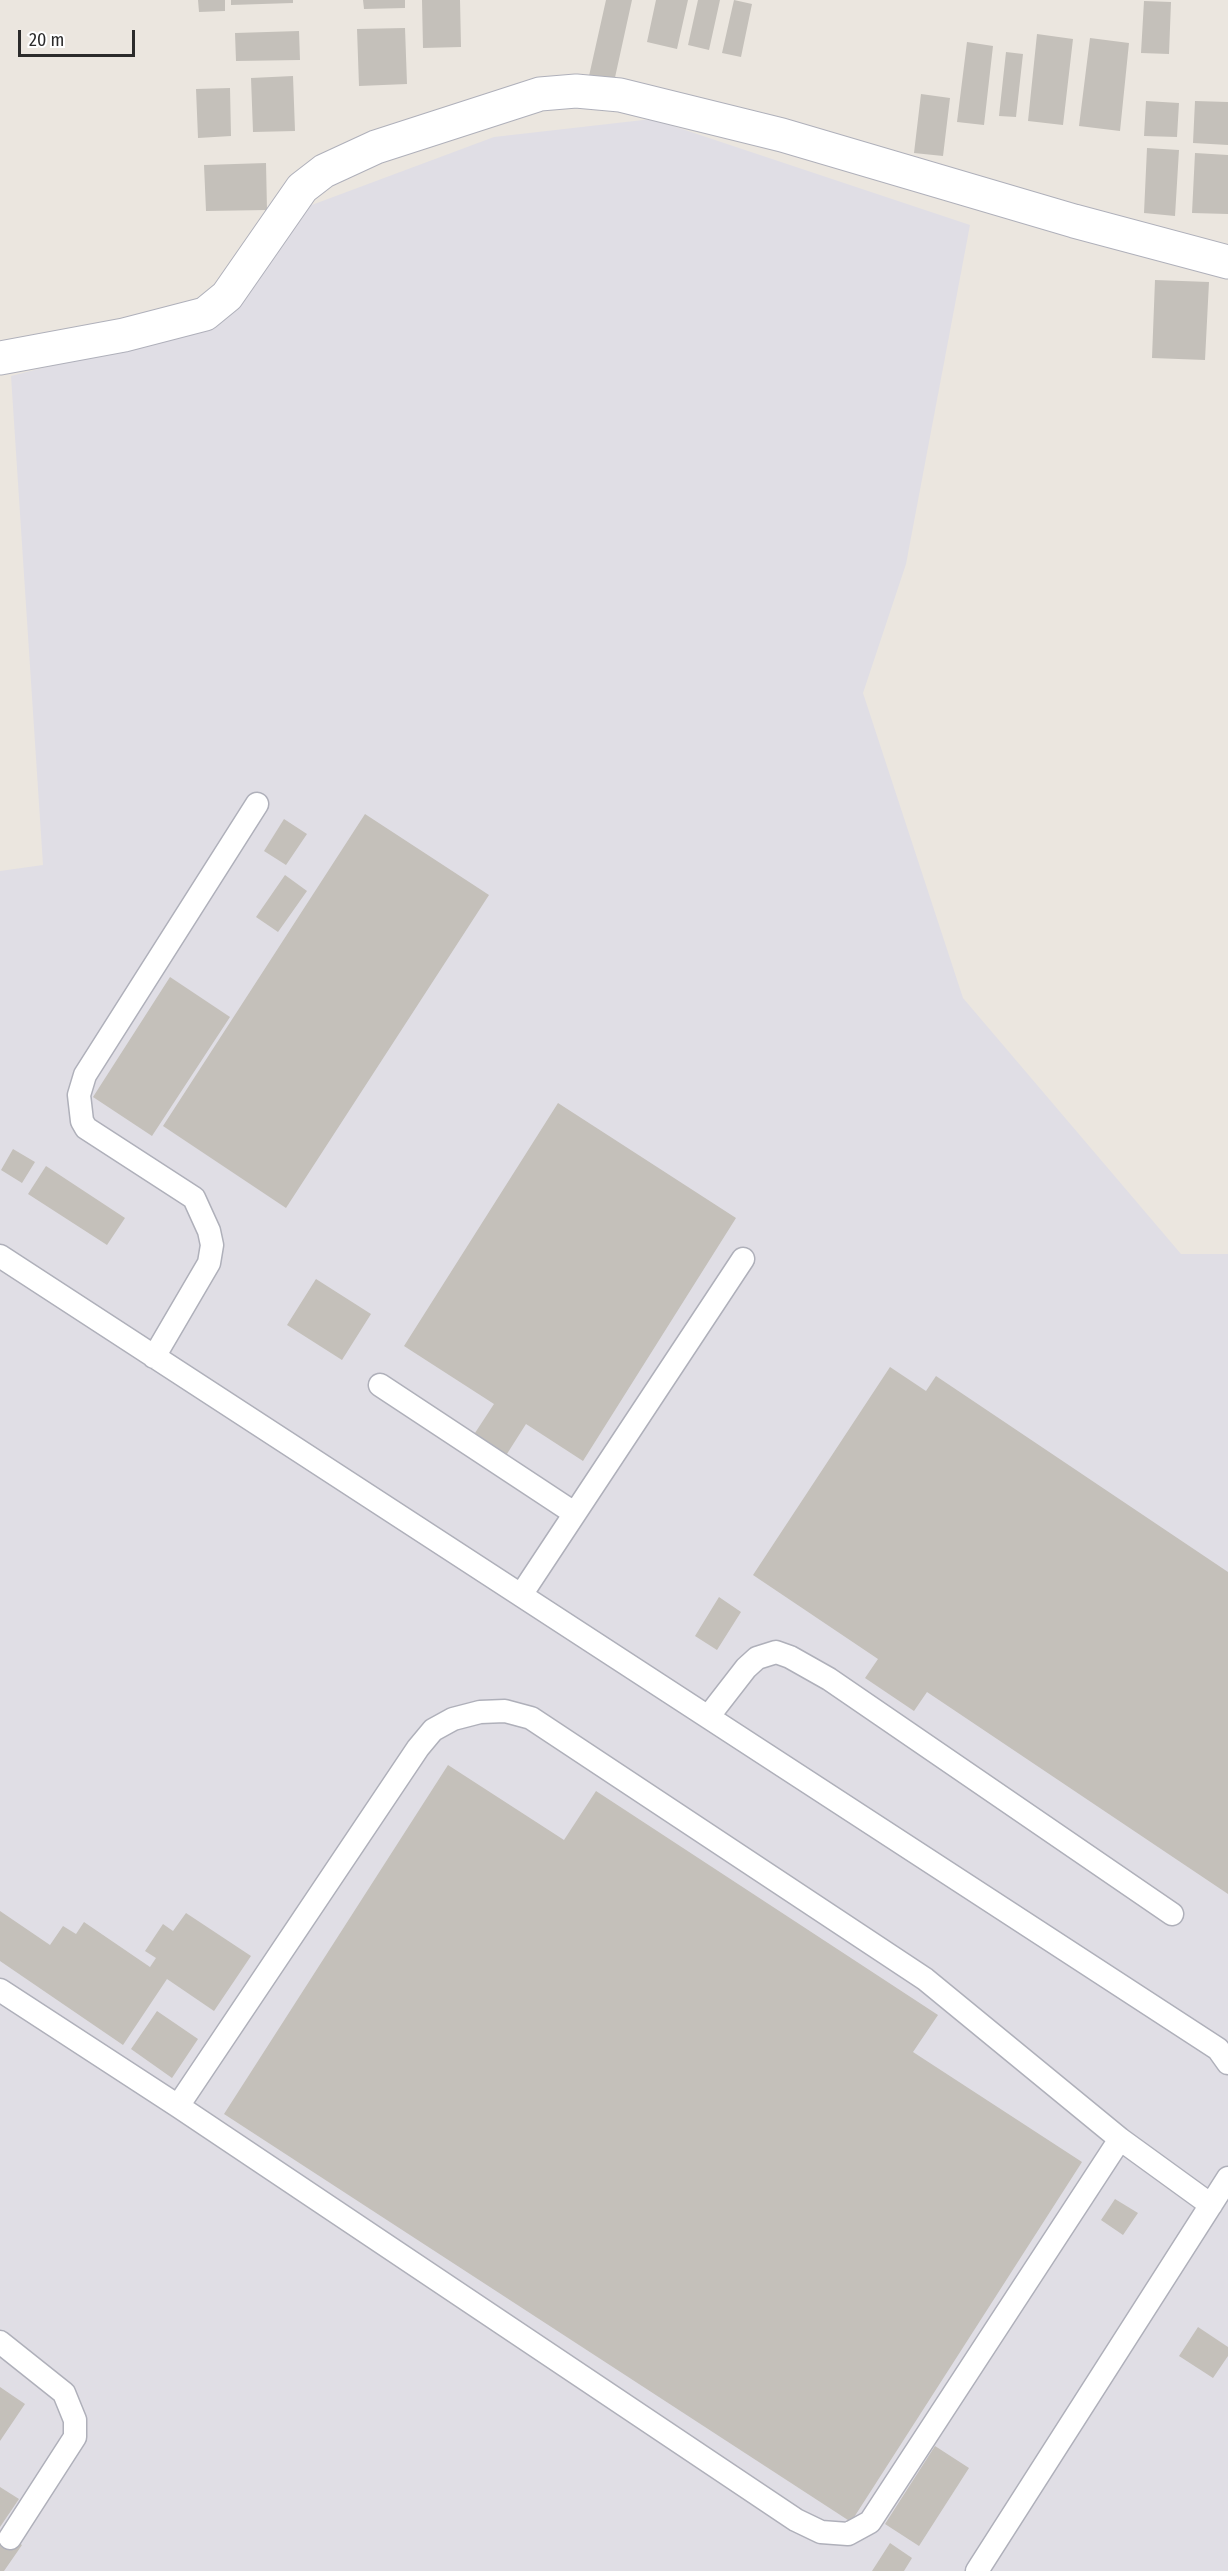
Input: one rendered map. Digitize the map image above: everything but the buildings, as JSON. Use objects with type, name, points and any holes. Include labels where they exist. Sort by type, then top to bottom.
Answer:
[{"type":"street","points":[[0,358],[124,335],[205,314],[227,296],[302,188],[324,171],[387,143],[540,94],[576,91],[620,95],[782,135],[1074,221],[1228,262]]},
{"type":"lane","points":[[154,1357],[209,1263],[212,1245],[209,1231],[194,1198],[87,1128],[82,1121],[79,1095],[85,1075],[257,804]]},
{"type":"lane","points":[[0,1256],[1218,2049],[1228,2063]]},
{"type":"lane","points":[[521,1595],[743,1259]]},
{"type":"lane","points":[[380,1385],[574,1513]]},
{"type":"lane","points":[[708,1717],[746,1668],[757,1658],[776,1652],[790,1657],[829,1679],[1172,1914]]},
{"type":"lane","points":[[178,2106],[433,1730],[453,1719],[480,1712],[505,1711],[531,1719],[925,1979],[1120,2139],[1212,2205]]},
{"type":"lane","points":[[0,1990],[178,2106],[796,2520],[821,2532],[848,2534],[870,2522],[1120,2139]]},
{"type":"lane","points":[[977,2571],[1228,2178]]},
{"type":"lane","points":[[0,2342],[64,2393],[75,2420],[75,2437],[10,2538]]},
{"type":"shaded area","points":[[652,119],[970,225],[906,564],[863,693],[963,998],[1181,1254],[1228,1254],[1228,2571],[0,2571],[0,871],[43,865],[11,376],[199,328],[309,206],[494,137]]}]
